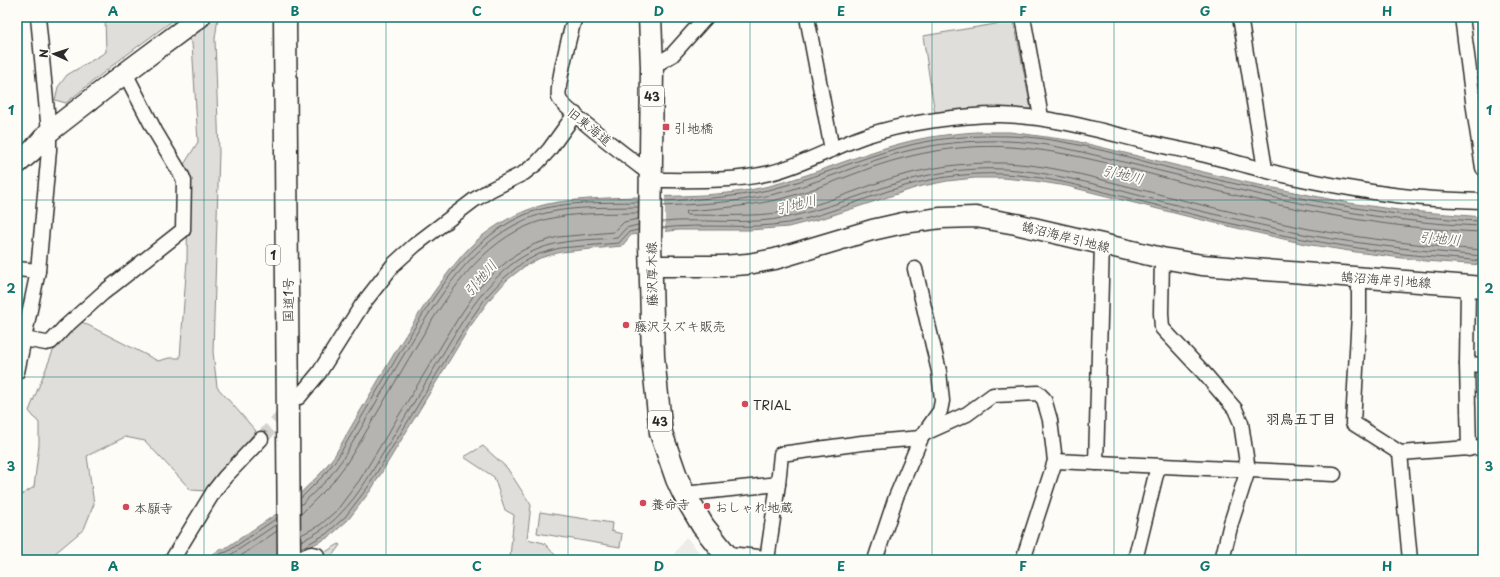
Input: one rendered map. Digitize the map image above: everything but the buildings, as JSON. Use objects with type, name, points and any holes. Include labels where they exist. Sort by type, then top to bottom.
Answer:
[{"type":"main road","name":"国道1号","points":[[272,17],[281,488],[288,560]]},
{"type":"main road","name":"国道1号","points":[[275,560],[281,488],[285,17]]},
{"type":"main road","name":"藤沢厚木線","points":[[650,17],[652,67],[650,244],[652,266],[654,357],[661,433],[672,466],[684,494],[703,526],[729,559]]},
{"type":"street","points":[[17,372],[38,271],[49,150],[49,132],[38,17]]},
{"type":"street","points":[[17,164],[31,152],[49,132],[200,17]]},
{"type":"street","name":"旧東海道","points":[[575,17],[558,93],[560,101],[650,181]]},
{"type":"street","points":[[652,67],[672,56],[706,17]]},
{"type":"street","points":[[807,17],[832,150]]},
{"type":"street","points":[[1022,17],[1041,118]]},
{"type":"street","points":[[1240,17],[1265,169]]},
{"type":"street","points":[[1462,17],[1483,168]]},
{"type":"street","points":[[24,339],[46,343],[51,342],[97,298],[183,230],[184,181],[155,131],[125,73]]},
{"type":"street","points":[[299,397],[319,373],[362,305],[394,264],[414,245],[474,200],[524,173],[537,163],[549,150],[575,114]]},
{"type":"street","points":[[650,181],[708,180],[737,178],[769,173],[799,165],[865,137],[900,126],[965,117],[999,115],[1041,118],[1110,132],[1290,176],[1395,195],[1483,201]]},
{"type":"street","name":"鵠沼海岸引地線","points":[[652,266],[722,266],[748,264],[775,259],[872,230],[909,222],[941,218],[976,217],[1016,224],[1162,258],[1202,265],[1476,286]]},
{"type":"street","points":[[1096,463],[1102,244]]},
{"type":"street","points":[[1162,258],[1162,328],[1235,409],[1241,423],[1248,470],[1231,523],[1222,560]]},
{"type":"street","points":[[17,269],[38,271]]},
{"type":"street","points":[[875,560],[890,511],[923,436],[940,411],[942,401],[939,371],[915,269]]},
{"type":"street","points":[[1359,277],[1359,315],[1353,423],[1400,453],[1483,447]]},
{"type":"street","points":[[1469,449],[1467,364],[1476,286]]},
{"type":"street","points":[[1467,364],[1483,365]]},
{"type":"street","points":[[767,560],[781,454],[923,436],[967,414],[993,395],[1038,392],[1044,399],[1050,420],[1055,462],[1023,560]]},
{"type":"street","points":[[172,560],[214,491],[225,477],[261,439]]},
{"type":"street","points":[[1400,453],[1410,560]]},
{"type":"street","points":[[1055,462],[1334,474]]},
{"type":"street","points":[[1135,560],[1158,466]]},
{"type":"street","points":[[684,494],[778,484]]},
{"type":"street","points":[[297,560],[311,554],[317,555]]},
{"type":"street","points":[[729,559],[758,560]]},
{"type":"shaded area","points":[[105,17],[218,17],[215,39],[219,152],[213,352],[217,387],[256,431],[207,491],[191,490],[145,441],[125,437],[87,456],[94,504],[84,529],[47,560],[17,560],[17,498],[34,487],[39,445],[39,423],[29,411],[53,351],[80,321],[158,361],[169,358],[180,358],[187,260],[188,182],[183,166],[198,142],[192,43],[172,21],[113,65],[66,103],[55,100],[58,87],[67,75],[106,52]]},
{"type":"shaded area","points":[[1014,21],[1031,109],[983,109],[935,114],[923,36]]},
{"type":"shaded area","points":[[483,446],[507,468],[531,505],[527,539],[544,543],[557,557],[576,560],[508,560],[510,557],[514,515],[505,510],[494,477],[464,457]]},
{"type":"shaded area","points":[[540,512],[612,523],[611,531],[622,534],[620,547],[537,533]]},
{"type":"shaded area","points":[[686,537],[706,560],[670,560]]},
{"type":"shaded area","points":[[339,544],[340,545],[329,560],[322,560],[322,554]]},
{"type":"water","name":"引地川","points":[[976,132],[1010,132],[1075,141],[1249,183],[1349,203],[1398,210],[1483,217],[1483,265],[1425,261],[1305,244],[1067,186],[1003,178],[975,178],[947,181],[918,187],[827,217],[788,227],[749,230],[679,230],[631,235],[622,246],[561,252],[540,258],[525,266],[507,280],[490,299],[469,328],[371,490],[348,520],[329,537],[305,549],[291,560],[203,560],[221,549],[224,549],[284,509],[321,473],[335,455],[394,354],[438,286],[471,246],[482,236],[512,217],[533,208],[567,201],[705,195],[750,190],[788,181],[880,149],[918,139]]},
{"type":"pier","points":[[665,195],[665,233],[639,236],[639,196]]},
{"type":"tunnel","points":[[261,439],[290,408]]},
{"type":"place","name":"引地橋","points":[[666,127]]},
{"type":"place","name":"藤沢スズキ販売","points":[[626,325]]},
{"type":"place","name":"TRIAL","points":[[745,404]]},
{"type":"place","name":"養命寺","points":[[643,503]]},
{"type":"place","name":"おしゃれ地蔵","points":[[707,506]]},
{"type":"place","name":"本願寺","points":[[126,507]]},
{"type":"district","name":"羽鳥五丁目","points":[[1301,418]]}]
